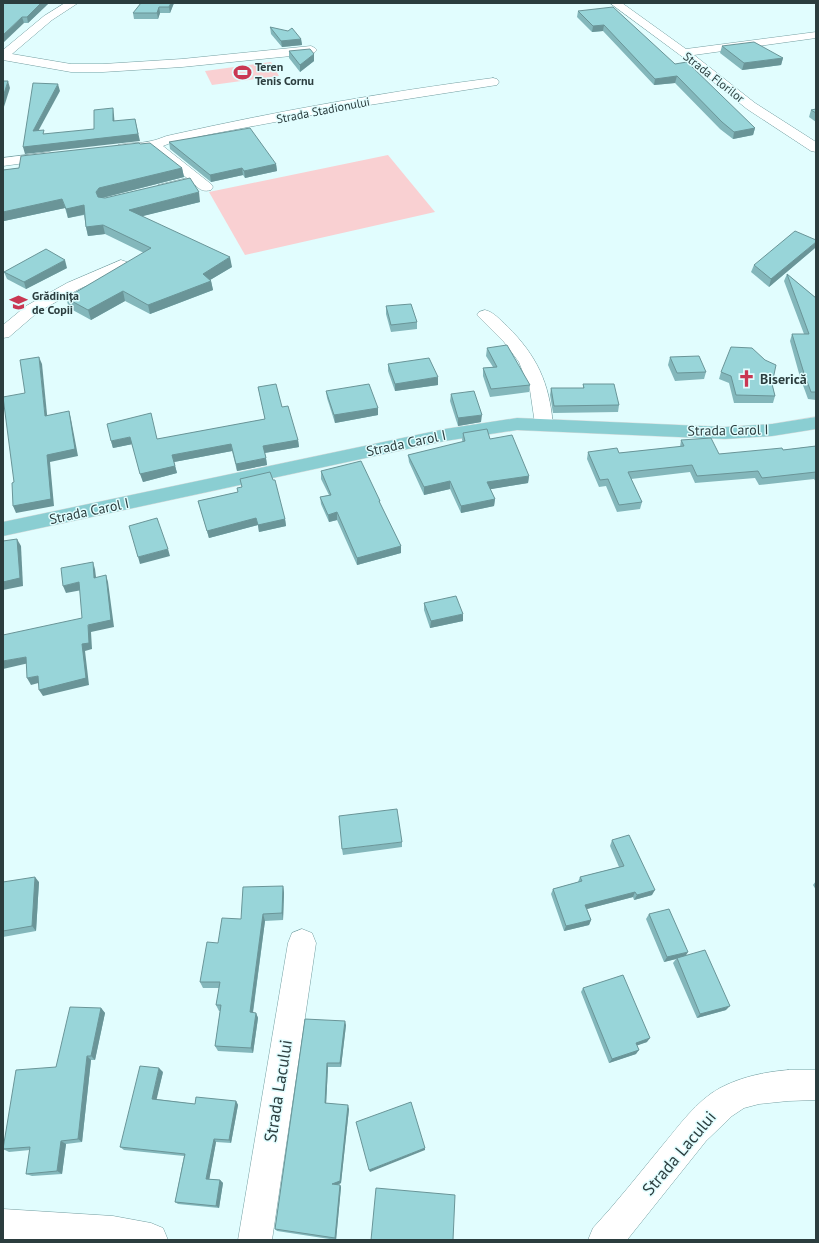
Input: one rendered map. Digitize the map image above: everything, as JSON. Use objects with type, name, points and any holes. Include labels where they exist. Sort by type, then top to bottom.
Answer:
[{"type":"main road","name":"Strada Carol I","points":[[3,529],[445,435],[496,426],[544,424],[725,433],[772,430],[816,423]]},
{"type":"street","points":[[3,56],[48,18],[73,3]]},
{"type":"street","name":"Strada Florilor","points":[[615,3],[684,53],[745,101],[816,148]]},
{"type":"street","points":[[684,53],[816,34]]},
{"type":"street","points":[[3,56],[71,68],[133,68],[311,50]]},
{"type":"street","name":"Strada Stadionului","points":[[110,150],[154,145],[212,130],[440,88],[493,82]]},
{"type":"street","points":[[152,191],[202,183],[154,145]]},
{"type":"street","points":[[3,162],[65,155]]},
{"type":"street","points":[[3,333],[39,305],[73,286],[121,265]]},
{"type":"street","points":[[485,315],[509,336],[526,360],[539,386],[543,406],[544,424]]},
{"type":"street","name":"Strada Lacului","points":[[255,1240],[302,943]]},
{"type":"street","name":"Strada Lacului","points":[[605,1240],[622,1222],[694,1132],[720,1105],[740,1094],[768,1086],[816,1084]]},
{"type":"street","points":[[3,1225],[73,1235],[113,1233],[151,1240]]},
{"type":"shaded area","name":"Teren Tenis Cornu","points":[[271,62],[279,76],[212,85],[205,71]]},
{"type":"shaded area","points":[[388,155],[435,212],[245,255],[209,192]]},
{"type":"building","points":[[3,3],[41,3],[27,17],[22,17],[3,35]]},
{"type":"building","points":[[141,3],[171,3],[169,7],[159,7],[157,13],[133,13]]},
{"type":"building","points":[[613,7],[675,64],[687,62],[755,128],[734,132],[722,122],[677,76],[655,79],[604,25],[593,26],[578,11]]},
{"type":"building","points":[[270,27],[288,31],[292,28],[301,39],[281,41]]},
{"type":"building","points":[[754,42],[783,58],[744,63],[722,46]]},
{"type":"building","points":[[310,49],[314,54],[300,65],[289,51]]},
{"type":"building","points":[[3,81],[8,81],[3,97]]},
{"type":"building","points":[[33,83],[58,84],[33,131],[44,130],[43,134],[94,129],[94,110],[113,108],[113,121],[135,119],[138,134],[23,147]]},
{"type":"building","points":[[250,128],[276,164],[244,171],[242,168],[210,175],[169,142]]},
{"type":"building","points":[[150,143],[182,168],[99,188],[96,192],[98,197],[105,198],[190,178],[199,192],[129,210],[230,257],[203,274],[211,281],[148,305],[123,291],[88,310],[66,298],[151,248],[103,225],[86,227],[84,205],[66,209],[62,199],[3,212],[3,170],[19,168],[21,156]]},
{"type":"building","points":[[795,231],[816,240],[816,242],[771,279],[754,265]]},
{"type":"building","points":[[46,249],[65,260],[24,282],[4,272]]},
{"type":"building","points":[[787,274],[816,298],[816,392],[811,392],[792,334],[809,334]]},
{"type":"building","points":[[411,304],[417,322],[391,325],[386,306]]},
{"type":"building","points":[[507,345],[530,385],[491,389],[483,368],[497,367],[487,348]]},
{"type":"building","name":"Biserică","points":[[731,347],[752,348],[765,360],[776,365],[772,384],[775,396],[736,395],[731,376],[721,372]]},
{"type":"building","points":[[699,356],[706,372],[677,373],[670,357]]},
{"type":"building","points":[[39,357],[45,416],[69,411],[75,449],[47,455],[51,499],[13,506],[12,483],[14,482],[3,397],[25,393],[20,360]]},
{"type":"building","points":[[429,358],[438,377],[395,384],[388,364]]},
{"type":"building","points":[[276,384],[282,407],[288,406],[298,440],[263,446],[266,458],[236,464],[231,444],[172,455],[175,466],[140,474],[130,437],[111,441],[107,424],[151,413],[157,439],[265,419],[258,387]]},
{"type":"building","points":[[369,384],[378,408],[334,415],[326,391]]},
{"type":"building","points":[[583,384],[614,384],[619,405],[554,406],[551,388],[584,388]]},
{"type":"building","points":[[474,391],[482,415],[458,418],[451,394]]},
{"type":"building","points":[[487,429],[490,439],[512,435],[529,476],[487,482],[495,499],[461,506],[450,481],[424,487],[408,455],[465,441],[463,433]]},
{"type":"building","points":[[711,438],[719,454],[782,448],[783,450],[816,446],[816,472],[762,478],[758,471],[697,476],[692,465],[628,472],[642,502],[619,505],[608,479],[600,480],[588,452],[617,448],[619,453],[684,446],[681,440]]},
{"type":"building","points":[[361,461],[401,546],[357,558],[337,512],[328,515],[320,497],[331,495],[321,471]]},
{"type":"building","points":[[270,472],[273,480],[275,480],[285,519],[258,525],[256,518],[207,531],[198,501],[238,492],[237,488],[242,487],[240,479]]},
{"type":"building","points":[[157,518],[168,549],[138,557],[129,526]]},
{"type":"building","points":[[17,539],[20,578],[3,582],[3,541]]},
{"type":"building","points":[[93,562],[94,578],[106,575],[111,620],[88,625],[89,643],[82,644],[86,678],[39,690],[38,676],[27,678],[26,657],[3,661],[3,635],[82,618],[79,582],[63,586],[61,568]]},
{"type":"building","points":[[456,596],[463,614],[431,621],[424,603]]},
{"type":"building","points":[[397,809],[402,842],[342,849],[339,816]]},
{"type":"building","points":[[629,835],[655,890],[637,895],[635,892],[585,905],[591,920],[566,926],[553,889],[582,881],[580,877],[624,866],[612,840]]},
{"type":"building","points":[[35,877],[32,926],[3,931],[3,882]]},
{"type":"building","points":[[283,886],[282,913],[263,914],[250,1012],[256,1013],[251,1048],[215,1046],[221,1005],[216,1005],[220,982],[200,982],[207,942],[218,943],[222,918],[241,919],[243,887]]},
{"type":"building","points":[[669,909],[688,952],[667,957],[649,914]]},
{"type":"building","points":[[705,950],[730,1006],[700,1014],[677,958]]},
{"type":"building","points":[[623,975],[650,1038],[636,1043],[639,1050],[612,1059],[583,988]]},
{"type":"building","points":[[70,1007],[101,1008],[91,1056],[87,1056],[78,1139],[61,1141],[57,1171],[26,1174],[30,1147],[3,1149],[16,1070],[56,1067]]},
{"type":"building","points":[[305,1019],[345,1021],[340,1063],[327,1063],[325,1103],[348,1105],[340,1181],[332,1184],[340,1185],[335,1238],[275,1229]]},
{"type":"building","points":[[140,1066],[159,1068],[152,1099],[195,1104],[196,1097],[236,1101],[229,1140],[214,1139],[206,1179],[220,1180],[216,1206],[175,1202],[185,1154],[120,1147]]},
{"type":"building","points":[[411,1102],[425,1148],[369,1170],[356,1122]]},
{"type":"building","points":[[376,1188],[455,1195],[453,1240],[371,1240]]},
{"type":"place","name":"Teren Tenis Cornu","points":[[242,73]]},
{"type":"place","name":"Grădinița de Copii","points":[[19,302]]},
{"type":"place","name":"Biserică","points":[[747,379]]}]
